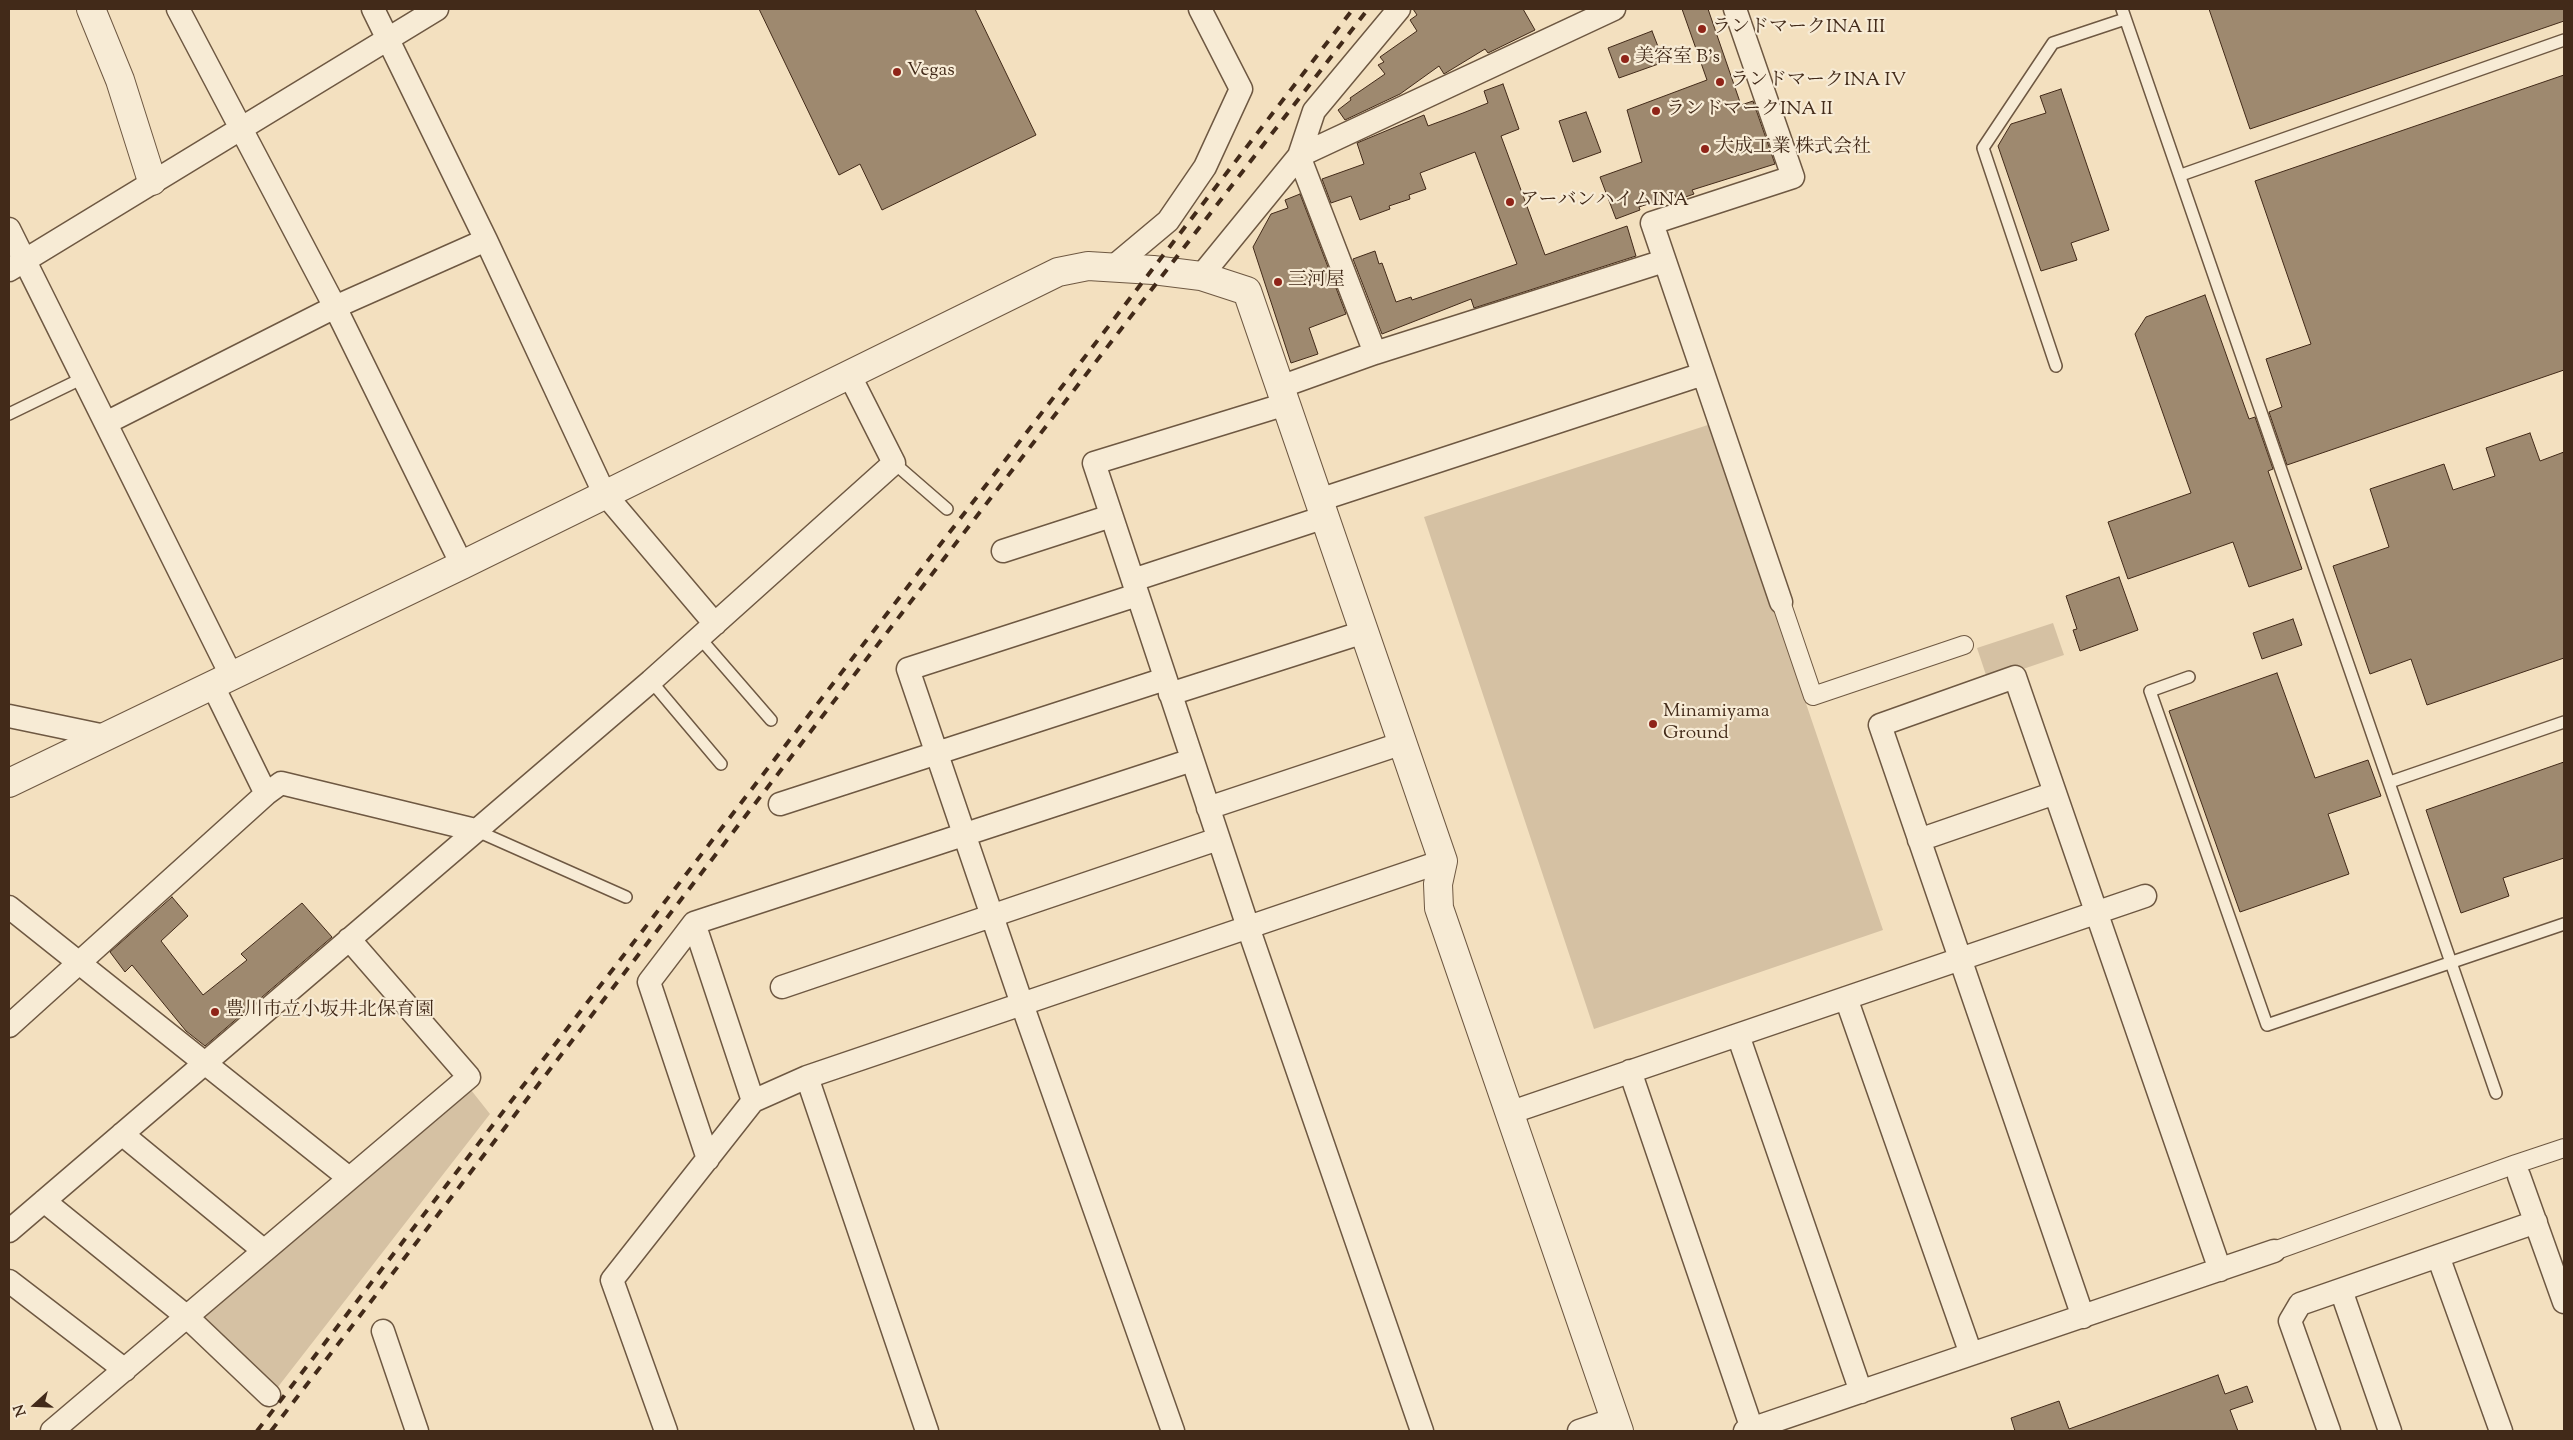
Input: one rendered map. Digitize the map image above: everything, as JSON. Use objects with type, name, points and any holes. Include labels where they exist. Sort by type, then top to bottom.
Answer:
[{"type":"street","points":[[91,9],[120,80],[152,181]]},
{"type":"street","points":[[178,9],[335,307],[462,565]]},
{"type":"street","points":[[373,9],[486,240],[604,493],[707,630]]},
{"type":"street","points":[[17,265],[437,9]]},
{"type":"street","points":[[1201,276],[1299,156],[1314,111],[1399,9]]},
{"type":"street","points":[[1299,156],[1614,9]]},
{"type":"street","points":[[1735,9],[1794,177],[1652,223],[1813,696],[1964,645]]},
{"type":"street","points":[[1113,267],[1168,221],[1205,167],[1241,89],[1205,11]]},
{"type":"street","points":[[1299,156],[1375,352]]},
{"type":"street","points":[[9,229],[17,265],[83,378],[106,424],[222,680],[266,794]]},
{"type":"street","points":[[106,424],[335,307],[486,240]]},
{"type":"street","points":[[1422,1431],[1218,839],[1094,463],[1283,396],[1375,352],[1664,261]]},
{"type":"street","points":[[9,783],[462,565],[604,493],[1058,272],[1088,266],[1201,276],[1247,292],[1443,861],[1438,884],[1439,908],[1617,1425],[1579,1431]]},
{"type":"street","points":[[9,1231],[651,681],[894,463],[849,374]]},
{"type":"street","points":[[1173,1431],[1022,1004],[908,669],[1135,588],[1322,508],[1703,374]]},
{"type":"street","points":[[1003,551],[1111,516]]},
{"type":"street","points":[[780,804],[936,753],[1364,632]]},
{"type":"street","points":[[2083,1317],[1880,725],[2015,677],[2220,1270]]},
{"type":"street","points":[[9,716],[105,736]]},
{"type":"street","points":[[1208,808],[1403,744]]},
{"type":"street","points":[[708,1158],[649,982],[694,923],[1192,760]]},
{"type":"street","points":[[9,1026],[266,794],[281,783],[475,830]]},
{"type":"street","points":[[1919,840],[2055,793]]},
{"type":"street","points":[[782,988],[1218,839]]},
{"type":"street","points":[[666,1431],[612,1280],[754,1101],[807,1077],[1443,861]]},
{"type":"street","points":[[1509,1112],[2145,896]]},
{"type":"street","points":[[9,907],[349,1178]]},
{"type":"street","points":[[694,923],[754,1101]]},
{"type":"street","points":[[52,1431],[469,1077],[349,939]]},
{"type":"street","points":[[1846,998],[1971,1354]]},
{"type":"street","points":[[1738,1035],[1861,1392]]},
{"type":"street","points":[[1630,1071],[1749,1430],[2518,1170],[2564,1148]]},
{"type":"street","points":[[807,1077],[928,1431]]},
{"type":"street","points":[[122,1134],[263,1250]]},
{"type":"street","points":[[2518,1170],[2564,1302]]},
{"type":"street","points":[[44,1201],[186,1316],[269,1395]]},
{"type":"street","points":[[2329,1431],[2290,1321],[2300,1304],[2536,1222]]},
{"type":"street","points":[[2438,1256],[2501,1431]]},
{"type":"street","points":[[9,1281],[125,1370]]},
{"type":"street","points":[[2341,1290],[2390,1431]]},
{"type":"street","points":[[382,1331],[417,1431]]},
{"type":"lane","points":[[2056,366],[1982,148],[2053,42],[2124,14],[2181,175],[2282,478],[2390,782],[2496,1093]]},
{"type":"lane","points":[[2181,175],[2564,40]]},
{"type":"lane","points":[[9,414],[83,378]]},
{"type":"lane","points":[[894,463],[947,509]]},
{"type":"lane","points":[[707,630],[771,720]]},
{"type":"lane","points":[[2189,677],[2150,691],[2267,1025],[2452,964],[2564,924]]},
{"type":"lane","points":[[651,681],[721,764]]},
{"type":"lane","points":[[2390,782],[2564,722]]},
{"type":"lane","points":[[475,830],[626,897]]},
{"type":"shaded area","name":"Minamiyama Ground","points":[[1711,424],[1883,930],[1594,1029],[1424,517]]},
{"type":"shaded area","points":[[2053,623],[2064,655],[1988,681],[1977,648]]},
{"type":"shaded area","points":[[471,1090],[490,1114],[274,1392],[198,1320]]},
{"type":"building","name":"Vegas","points":[[759,9],[975,9],[1036,135],[882,210],[860,164],[839,175]]},
{"type":"building","points":[[1413,9],[1523,9],[1535,30],[1488,53],[1485,49],[1444,74],[1439,66],[1400,94],[1345,120],[1338,110],[1351,100],[1350,98],[1385,74],[1378,65],[1384,62],[1380,57],[1417,31],[1410,20],[1417,15]]},
{"type":"building","points":[[1682,9],[1708,9],[1741,105],[1753,101],[1775,164],[1692,190],[1694,194],[1677,200],[1675,195],[1639,207],[1640,210],[1616,219],[1600,177],[1642,162],[1627,110],[1707,80]]},
{"type":"building","points":[[2209,9],[2564,9],[2564,21],[2250,129]]},
{"type":"building","points":[[1652,31],[1664,62],[1619,78],[1608,48]]},
{"type":"building","points":[[2564,75],[2564,370],[2287,465],[2269,412],[2282,407],[2266,359],[2311,344],[2255,181]]},
{"type":"building","points":[[1503,84],[1519,129],[1501,136],[1545,255],[1627,226],[1636,256],[1474,308],[1471,299],[1382,334],[1353,259],[1375,251],[1379,264],[1382,263],[1396,302],[1411,297],[1412,300],[1517,264],[1475,152],[1420,173],[1426,189],[1409,195],[1410,199],[1389,206],[1390,209],[1360,220],[1351,196],[1331,203],[1322,179],[1364,164],[1357,143],[1424,115],[1428,126],[1488,103],[1484,91]]},
{"type":"building","points":[[2061,89],[2109,230],[2071,243],[2077,260],[2041,271],[1998,146],[2011,124],[2046,113],[2040,96]]},
{"type":"building","points":[[1586,112],[1601,152],[1573,162],[1559,121]]},
{"type":"building","points":[[1300,194],[1346,314],[1309,328],[1318,354],[1291,363],[1253,247],[1271,214],[1288,208],[1285,200]]},
{"type":"building","points":[[2205,295],[2249,419],[2255,417],[2273,469],[2268,471],[2302,569],[2249,587],[2233,542],[2128,579],[2108,522],[2191,493],[2135,334],[2146,317]]},
{"type":"building","points":[[2530,433],[2540,461],[2564,452],[2564,658],[2427,705],[2411,659],[2370,674],[2333,566],[2389,547],[2370,489],[2444,464],[2453,490],[2495,476],[2486,448]]},
{"type":"building","points":[[2119,577],[2138,630],[2080,651],[2073,630],[2077,629],[2066,596]]},
{"type":"building","points":[[2293,619],[2302,645],[2262,659],[2253,633]]},
{"type":"building","points":[[2277,673],[2315,778],[2368,760],[2381,796],[2328,814],[2349,874],[2240,912],[2169,711]]},
{"type":"building","points":[[2564,762],[2564,858],[2503,878],[2509,896],[2461,913],[2426,810]]},
{"type":"building","points":[[172,897],[188,916],[161,941],[203,995],[247,960],[241,954],[302,903],[332,937],[205,1046],[186,1031],[132,965],[125,972],[110,952]]},
{"type":"building","points":[[2218,1375],[2225,1394],[2247,1386],[2253,1402],[2230,1410],[2238,1431],[2015,1431],[2011,1418],[2059,1401],[2069,1429]]},
{"type":"railway","points":[[257,1431],[1353,9]]},
{"type":"railway","points":[[271,1431],[1368,9]]},
{"type":"place","name":"ランドマークINA III","points":[[1702,29]]},
{"type":"place","name":"美容室 B's","points":[[1625,59]]},
{"type":"place","name":"Vegas","points":[[897,72]]},
{"type":"place","name":"ランドマークINA IV","points":[[1720,82]]},
{"type":"place","name":"ランドマークINA II","points":[[1656,111]]},
{"type":"place","name":"大成工業 株式会社","points":[[1705,149]]},
{"type":"place","name":"アーバンハイムINA","points":[[1510,202]]},
{"type":"place","name":"三河屋","points":[[1278,282]]},
{"type":"place","name":"Minamiyama Ground","points":[[1653,724]]},
{"type":"place","name":"豊川市立小坂井北保育園","points":[[215,1012]]}]
